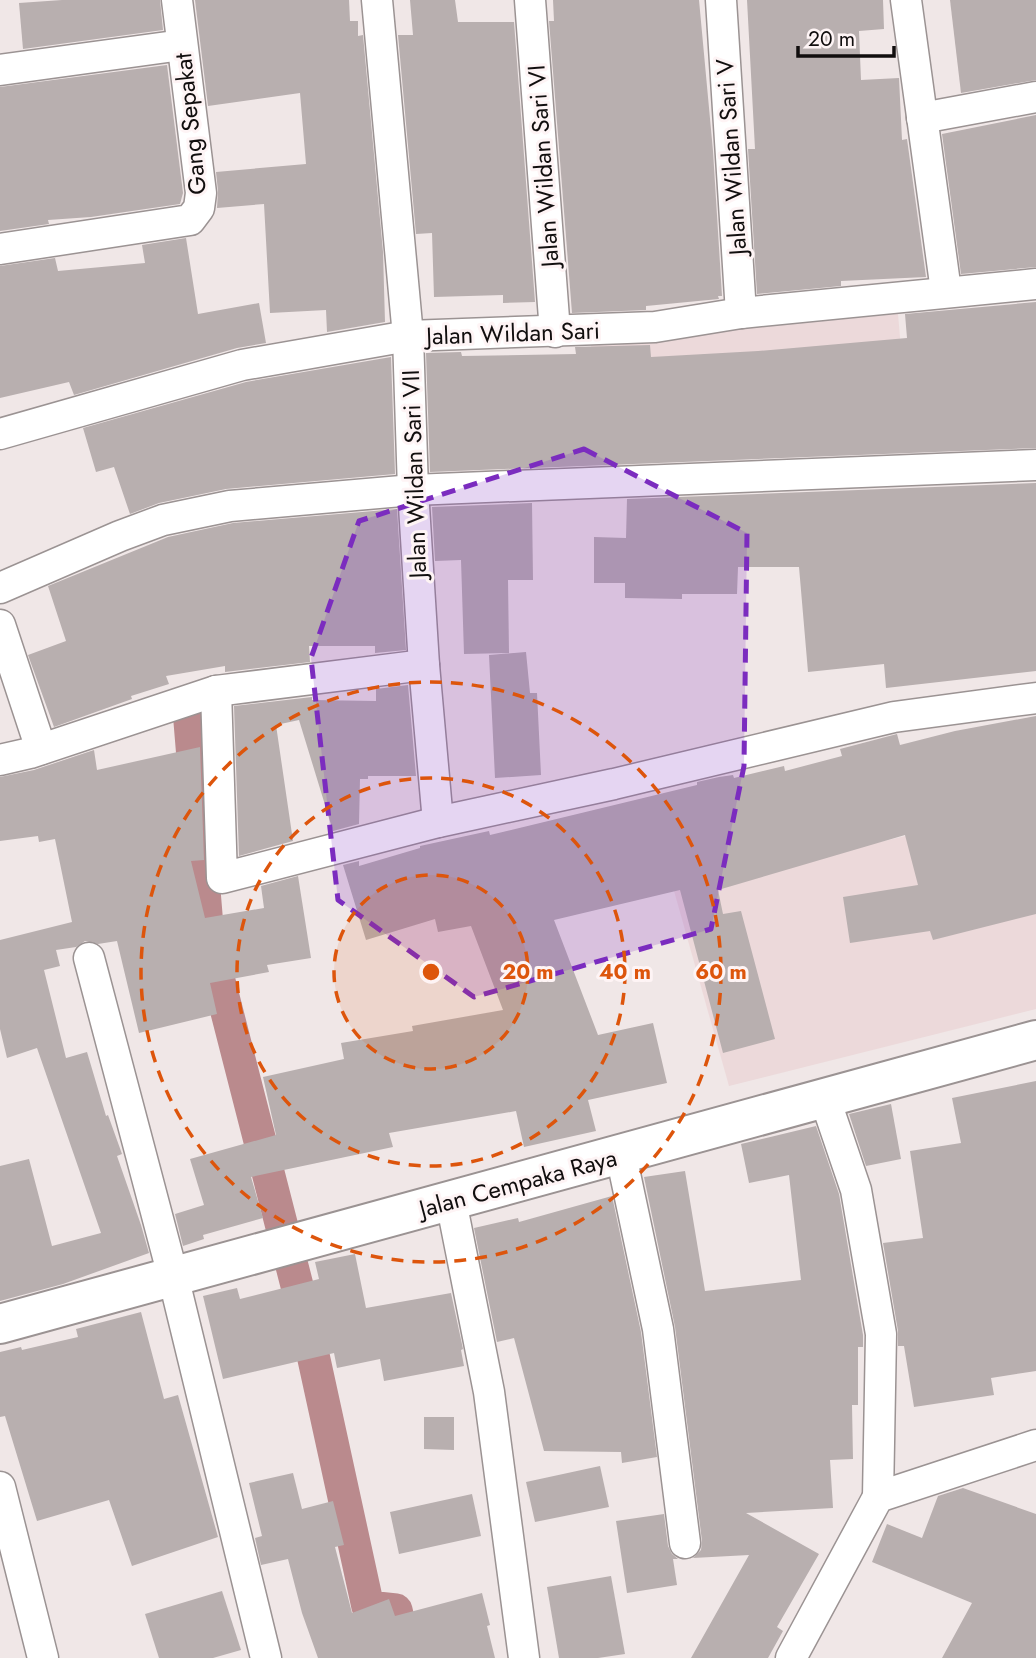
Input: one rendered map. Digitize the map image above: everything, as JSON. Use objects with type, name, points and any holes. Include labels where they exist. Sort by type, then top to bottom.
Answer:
[{"type":"street","name":"Gang Sepakat","points":[[0,249],[190,220],[199,208],[201,193],[177,0]]},
{"type":"street","name":"Jalan Wildan Sari VII","points":[[377,0],[408,336],[413,490],[424,665],[439,822]]},
{"type":"street","name":"Jalan Wildan Sari VI","points":[[530,0],[555,332]]},
{"type":"street","name":"Jalan Wildan Sari V","points":[[721,0],[741,313]]},
{"type":"street","points":[[906,0],[946,291]]},
{"type":"street","points":[[0,70],[182,45]]},
{"type":"street","points":[[922,118],[1036,97]]},
{"type":"street","name":"Jalan Wildan Sari","points":[[0,434],[242,365],[408,336],[655,327],[741,313],[1036,284]]},
{"type":"street","points":[[0,588],[163,520],[230,506],[413,490],[1036,465]]},
{"type":"street","points":[[0,625],[41,749]]},
{"type":"street","points":[[0,760],[216,691],[424,665]]},
{"type":"street","points":[[216,691],[222,878],[439,822],[894,718],[1036,698]]},
{"type":"street","points":[[89,958],[173,1276],[266,1658]]},
{"type":"street","name":"Jalan Cempaka Raya","points":[[0,1324],[1036,1040]]},
{"type":"street","points":[[791,1658],[878,1497],[881,1334],[856,1190],[825,1098]]},
{"type":"street","points":[[621,1155],[658,1329],[685,1543]]},
{"type":"street","points":[[451,1201],[489,1392],[524,1658]]},
{"type":"street","points":[[878,1497],[1036,1445]]},
{"type":"street","points":[[0,1488],[43,1658]]},
{"type":"highlighted area","points":[[584,449],[747,533],[744,766],[711,929],[474,997],[338,900],[311,658],[359,521]]},
{"type":"shaded area","points":[[898,314],[905,395],[593,412],[591,342]]},
{"type":"shaded area","points":[[1036,805],[1036,1009],[729,1086],[674,891]]},
{"type":"building","points":[[160,0],[163,30],[23,49],[19,3]]},
{"type":"building","points":[[195,0],[349,0],[350,21],[358,21],[358,36],[363,35],[383,252],[385,322],[327,332],[326,310],[270,313],[264,204],[217,208],[216,172],[306,164],[300,93],[208,106]]},
{"type":"building","points":[[410,0],[455,0],[458,22],[514,22],[535,302],[503,303],[503,295],[434,297],[432,233],[416,234],[398,35],[413,35]]},
{"type":"building","points":[[553,0],[699,0],[713,151],[722,296],[718,296],[719,299],[646,306],[646,310],[572,313],[549,21],[554,21]]},
{"type":"building","points":[[747,0],[883,0],[884,29],[859,31],[861,80],[899,78],[902,140],[907,139],[926,277],[841,281],[841,286],[757,294],[748,149],[755,149]]},
{"type":"building","points":[[950,0],[1036,0],[1036,80],[961,93]]},
{"type":"building","points":[[167,65],[183,193],[180,204],[91,217],[48,220],[49,224],[0,231],[0,87]]},
{"type":"building","points":[[1036,115],[1036,267],[961,274],[942,134]]},
{"type":"building","points":[[186,238],[198,314],[259,303],[266,343],[237,348],[74,395],[69,382],[0,398],[0,266],[55,258],[58,271],[145,263],[142,245]]},
{"type":"building","points":[[1036,302],[1036,448],[430,472],[426,353],[461,352],[462,356],[576,354],[575,347],[650,345],[651,357],[758,351],[907,338],[905,314]]},
{"type":"building","points":[[391,357],[395,474],[226,489],[159,503],[130,514],[114,467],[96,472],[83,428],[246,382]]},
{"type":"building","points":[[1036,483],[1036,671],[886,688],[884,664],[808,672],[799,567],[738,567],[737,594],[682,594],[682,599],[625,598],[625,583],[594,583],[594,537],[626,538],[627,499]]},
{"type":"building","points":[[532,503],[533,580],[508,580],[509,653],[464,654],[461,560],[435,561],[432,507]]},
{"type":"building","points":[[397,509],[406,650],[375,653],[375,646],[309,646],[310,662],[225,672],[225,666],[166,676],[169,684],[54,727],[28,655],[66,641],[48,586],[168,537],[233,523]]},
{"type":"building","points":[[526,652],[530,693],[537,693],[541,775],[495,778],[489,655]]},
{"type":"building","points":[[408,685],[416,776],[368,776],[368,779],[360,779],[359,824],[333,831],[299,720],[276,725],[293,841],[239,856],[234,706],[312,697],[312,700],[376,701],[376,689]]},
{"type":"building","points":[[1036,716],[1036,914],[933,940],[930,931],[850,943],[843,897],[918,885],[905,835],[718,890],[723,914],[741,911],[775,1039],[723,1053],[680,890],[554,920],[598,1035],[653,1023],[667,1083],[588,1100],[596,1131],[524,1147],[516,1111],[389,1133],[393,1147],[251,1177],[263,1218],[203,1235],[204,1239],[183,1246],[175,1214],[204,1205],[190,1159],[276,1135],[263,1077],[344,1059],[341,1043],[413,1031],[412,1026],[503,1010],[471,926],[438,932],[435,919],[366,940],[343,865],[359,861],[359,866],[420,846],[489,831],[490,835],[697,785],[697,782],[719,777],[733,775],[734,778],[784,766],[785,771],[842,756],[840,749],[897,734],[900,745],[955,731]]},
{"type":"building","points":[[200,747],[204,860],[191,861],[205,918],[264,908],[261,886],[298,876],[311,958],[267,965],[269,972],[210,983],[217,1014],[139,1033],[117,941],[98,944],[85,941],[76,947],[56,950],[60,966],[44,970],[66,1058],[87,1052],[106,1116],[108,1115],[122,1154],[117,1156],[149,1253],[63,1284],[0,1301],[0,1166],[29,1159],[52,1246],[101,1233],[37,1048],[7,1058],[0,1029],[0,940],[72,922],[55,839],[39,842],[38,836],[0,841],[0,777],[34,770],[94,750],[97,770]]},
{"type":"building","points":[[1036,1081],[1036,1371],[991,1378],[994,1395],[914,1407],[904,1346],[898,1346],[898,1331],[883,1243],[923,1238],[910,1151],[961,1143],[952,1098]]},
{"type":"building","points":[[891,1104],[901,1159],[866,1166],[849,1114]]},
{"type":"building","points":[[816,1126],[839,1194],[863,1335],[863,1347],[858,1347],[858,1405],[852,1405],[853,1459],[830,1460],[833,1508],[746,1513],[819,1554],[777,1627],[783,1631],[768,1658],[691,1658],[749,1555],[693,1558],[701,1550],[702,1541],[675,1327],[644,1177],[685,1171],[705,1291],[801,1280],[789,1175],[749,1183],[741,1144]]},
{"type":"building","points":[[612,1196],[641,1332],[657,1457],[622,1463],[621,1452],[544,1451],[514,1338],[497,1342],[474,1228],[518,1218],[519,1222]]},
{"type":"building","points":[[355,1254],[366,1308],[451,1293],[464,1366],[384,1381],[380,1359],[337,1368],[334,1353],[223,1379],[203,1296],[237,1288],[240,1299],[319,1279],[315,1262]]},
{"type":"building","points":[[141,1312],[164,1399],[178,1395],[218,1537],[132,1566],[109,1500],[37,1521],[5,1416],[0,1417],[0,1352],[21,1347],[22,1350],[78,1337],[76,1329]]},
{"type":"building","points":[[424,1417],[454,1417],[454,1450],[424,1449]]},
{"type":"building","points":[[600,1466],[609,1507],[535,1522],[526,1482]]},
{"type":"building","points":[[293,1473],[302,1509],[333,1501],[344,1545],[335,1547],[352,1613],[389,1599],[395,1616],[482,1593],[495,1658],[318,1658],[302,1613],[288,1559],[261,1565],[255,1538],[262,1536],[249,1483]]},
{"type":"building","points":[[963,1488],[1036,1514],[1036,1658],[942,1658],[972,1603],[872,1562],[887,1524],[922,1538],[938,1496]]},
{"type":"building","points":[[472,1494],[481,1536],[399,1554],[390,1512]]},
{"type":"building","points":[[664,1514],[668,1546],[678,1559],[673,1559],[677,1585],[627,1593],[616,1521]]},
{"type":"building","points":[[611,1576],[625,1654],[598,1658],[559,1658],[547,1587]]},
{"type":"building","points":[[222,1591],[241,1650],[213,1658],[159,1658],[145,1614]]},
{"type":"waterway","points":[[190,722],[208,938],[303,1309],[368,1607],[396,1610],[407,1658]]}]
